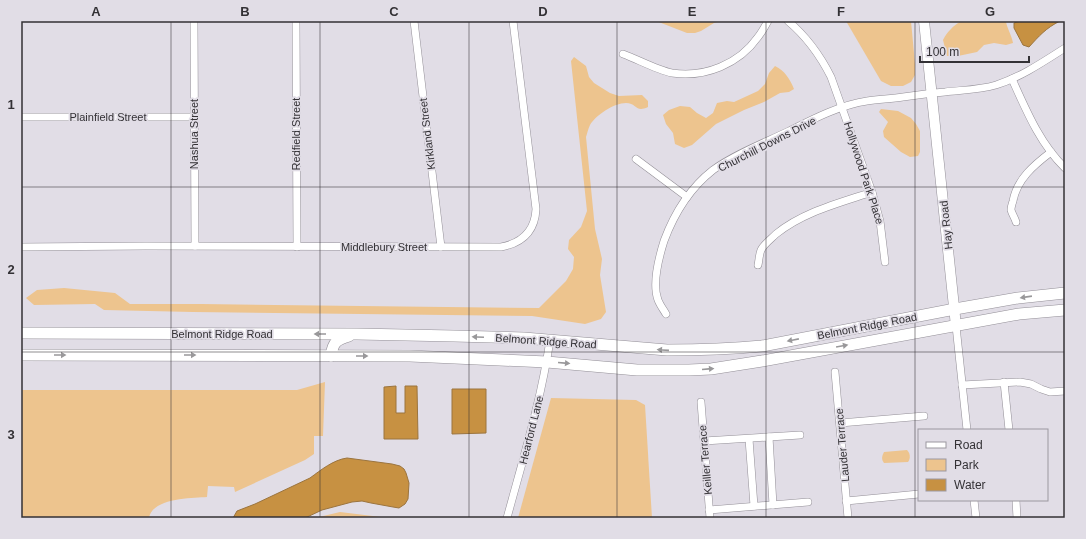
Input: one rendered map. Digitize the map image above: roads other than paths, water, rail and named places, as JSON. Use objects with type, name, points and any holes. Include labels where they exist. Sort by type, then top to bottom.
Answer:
[{"type":"main road","name":"Belmont Ridge Road","points":[[21,333],[357,334],[462,336],[524,338],[667,350],[734,348],[762,346],[1018,298],[1065,293]]},
{"type":"main road","name":"Belmont Ridge Road","points":[[21,355],[410,356],[547,362],[637,370],[711,369],[1019,314],[1065,310]]},
{"type":"main road","points":[[330,356],[332,347],[338,339],[357,334]]},
{"type":"street","name":"Nashua Street","points":[[194,21],[194,246]]},
{"type":"street","name":"Redfield Street","points":[[296,21],[297,247]]},
{"type":"street","name":"Kirkland Street","points":[[414,21],[441,246]]},
{"type":"street","name":"Middlebury Street","points":[[21,247],[501,247],[510,245],[526,235],[533,223],[536,209],[514,21]]},
{"type":"street","points":[[623,54],[672,73],[690,74],[710,71],[728,64],[742,53],[758,37],[768,21]]},
{"type":"street","name":"Hollywood Park Place","points":[[788,21],[816,50],[832,77],[872,192],[880,221],[885,262]]},
{"type":"street","name":"Hay Road","points":[[924,21],[967,429]]},
{"type":"street","name":"Churchill Downs Drive","points":[[666,314],[658,300],[656,287],[656,275],[662,249],[674,217],[687,197],[713,170],[727,161],[842,107],[867,101],[978,89],[996,85],[1012,79],[1065,48]]},
{"type":"street","points":[[1012,79],[1032,121],[1051,152],[1065,168]]},
{"type":"street","name":"Plainfield Street","points":[[21,117],[194,117]]},
{"type":"street","points":[[1016,222],[1011,209],[1014,192],[1028,172],[1051,152]]},
{"type":"street","points":[[636,159],[687,197]]},
{"type":"street","points":[[758,265],[761,250],[770,239],[789,224],[816,211],[872,192]]},
{"type":"street","name":"Hearford Lane","points":[[508,518],[533,422],[547,362],[550,340]]},
{"type":"street","name":"Lauder Terrace","points":[[835,372],[848,518]]},
{"type":"street","points":[[962,385],[1004,382],[1028,383],[1050,392],[1065,391]]},
{"type":"street","points":[[1004,382],[1009,429]]},
{"type":"street","name":"Keiller Terrace","points":[[701,402],[710,514]]},
{"type":"street","points":[[840,423],[924,416]]},
{"type":"street","points":[[704,441],[749,439],[800,434]]},
{"type":"street","points":[[769,437],[773,505]]},
{"type":"street","points":[[749,439],[754,506]]},
{"type":"street","points":[[846,501],[918,494]]},
{"type":"street","points":[[974,501],[976,518]]},
{"type":"street","points":[[1016,501],[1017,518]]},
{"type":"street","points":[[710,514],[754,506],[808,502]]},
{"type":"water","points":[[1021,21],[1060,21],[1047,29],[1029,47],[1023,45],[1014,28],[1014,23]]},
{"type":"water","points":[[396,386],[396,413],[405,413],[405,386],[417,386],[418,439],[384,439],[384,387]]},
{"type":"water","points":[[452,389],[486,389],[486,433],[452,434]]},
{"type":"water","points":[[347,458],[392,464],[400,466],[404,469],[409,483],[408,499],[405,504],[399,508],[362,501],[352,502],[322,510],[305,518],[233,518],[237,511],[310,478],[332,463]]}]
